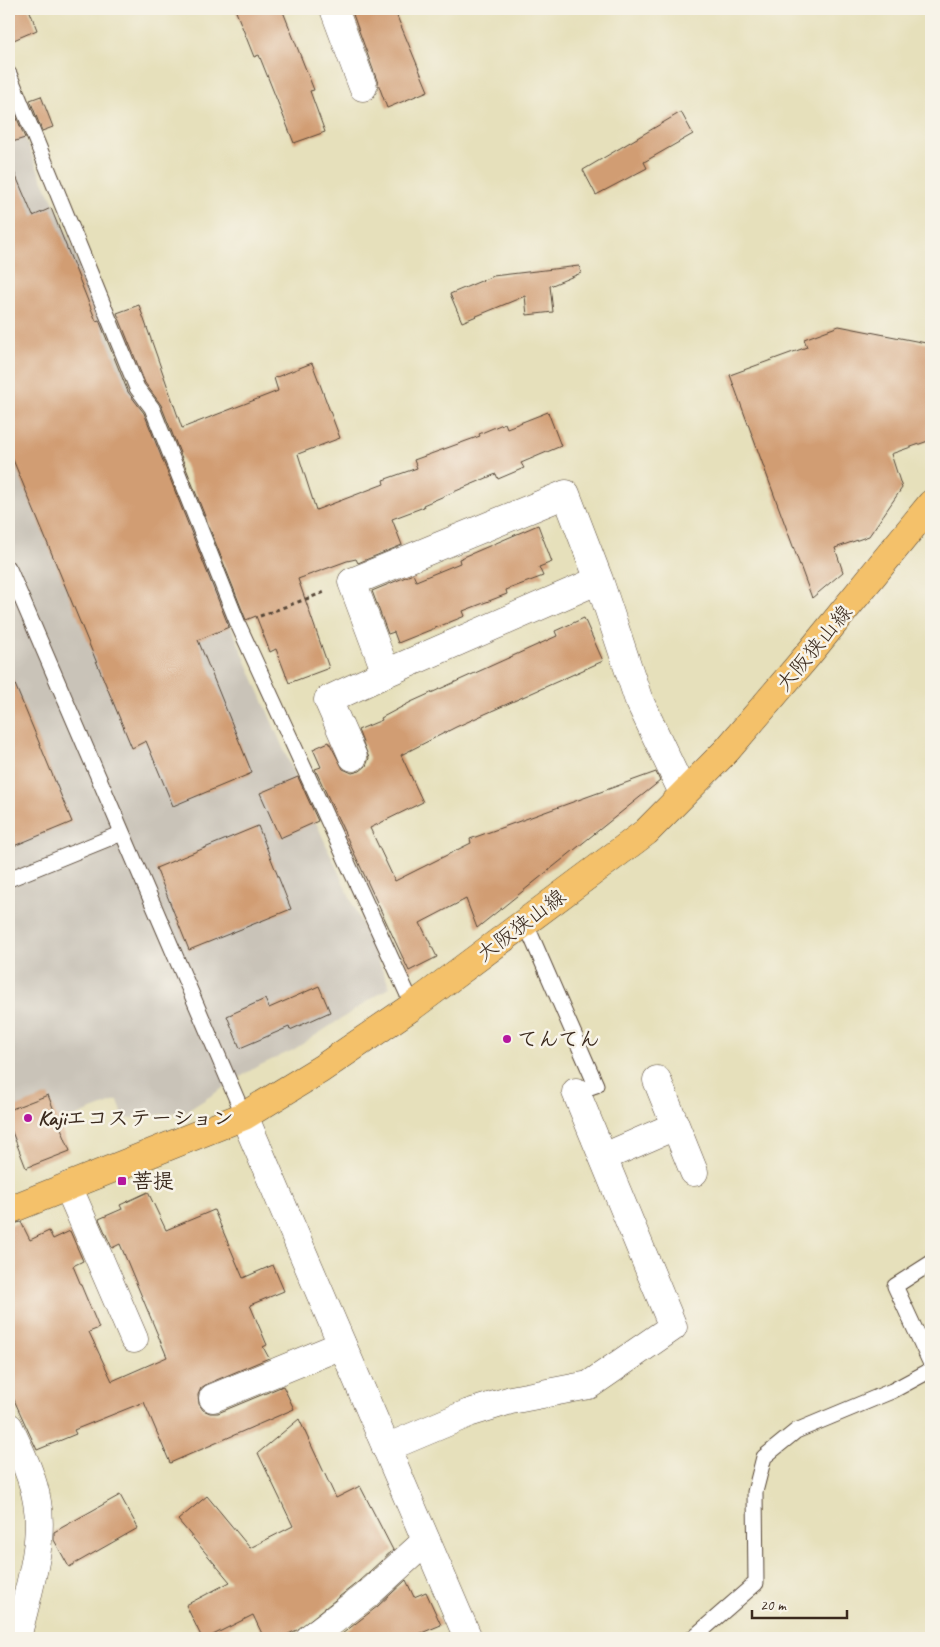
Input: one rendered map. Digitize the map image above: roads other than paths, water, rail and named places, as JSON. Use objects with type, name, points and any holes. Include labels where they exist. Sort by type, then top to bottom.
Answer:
[{"type":"main road","name":"大阪狭山線","points":[[9,1210],[244,1116],[321,1069],[413,1006],[646,832],[727,750],[807,656],[931,504]]},
{"type":"street","points":[[334,9],[363,87]]},
{"type":"street","points":[[386,673],[352,582],[566,494],[599,580],[638,698],[683,794]]},
{"type":"street","points":[[354,757],[328,700],[599,580]]},
{"type":"street","points":[[657,1080],[694,1172]]},
{"type":"street","points":[[386,1448],[469,1413],[511,1400],[589,1385],[673,1327],[576,1092]]},
{"type":"street","points":[[244,1116],[468,1638]]},
{"type":"street","points":[[604,1156],[675,1126]]},
{"type":"street","points":[[68,1186],[134,1339]]},
{"type":"street","points":[[212,1398],[342,1344]]},
{"type":"street","points":[[9,1427],[24,1458],[38,1503],[37,1545],[16,1638]]},
{"type":"street","points":[[310,1638],[368,1594],[426,1541]]},
{"type":"lane","points":[[9,74],[137,388],[152,408],[238,624],[413,1006]]},
{"type":"lane","points":[[9,569],[244,1116]]},
{"type":"lane","points":[[9,879],[122,833]]},
{"type":"lane","points":[[525,922],[596,1085],[576,1092]]},
{"type":"lane","points":[[931,1263],[896,1286],[931,1364]]},
{"type":"lane","points":[[693,1638],[756,1583],[755,1492],[764,1457],[796,1431],[892,1391],[931,1370]]},
{"type":"place","name":"てんてん","points":[[507,1039]]},
{"type":"place","name":"Kajiエコステーション","points":[[28,1118]]},
{"type":"place","name":"菩提","points":[[122,1181]]}]
